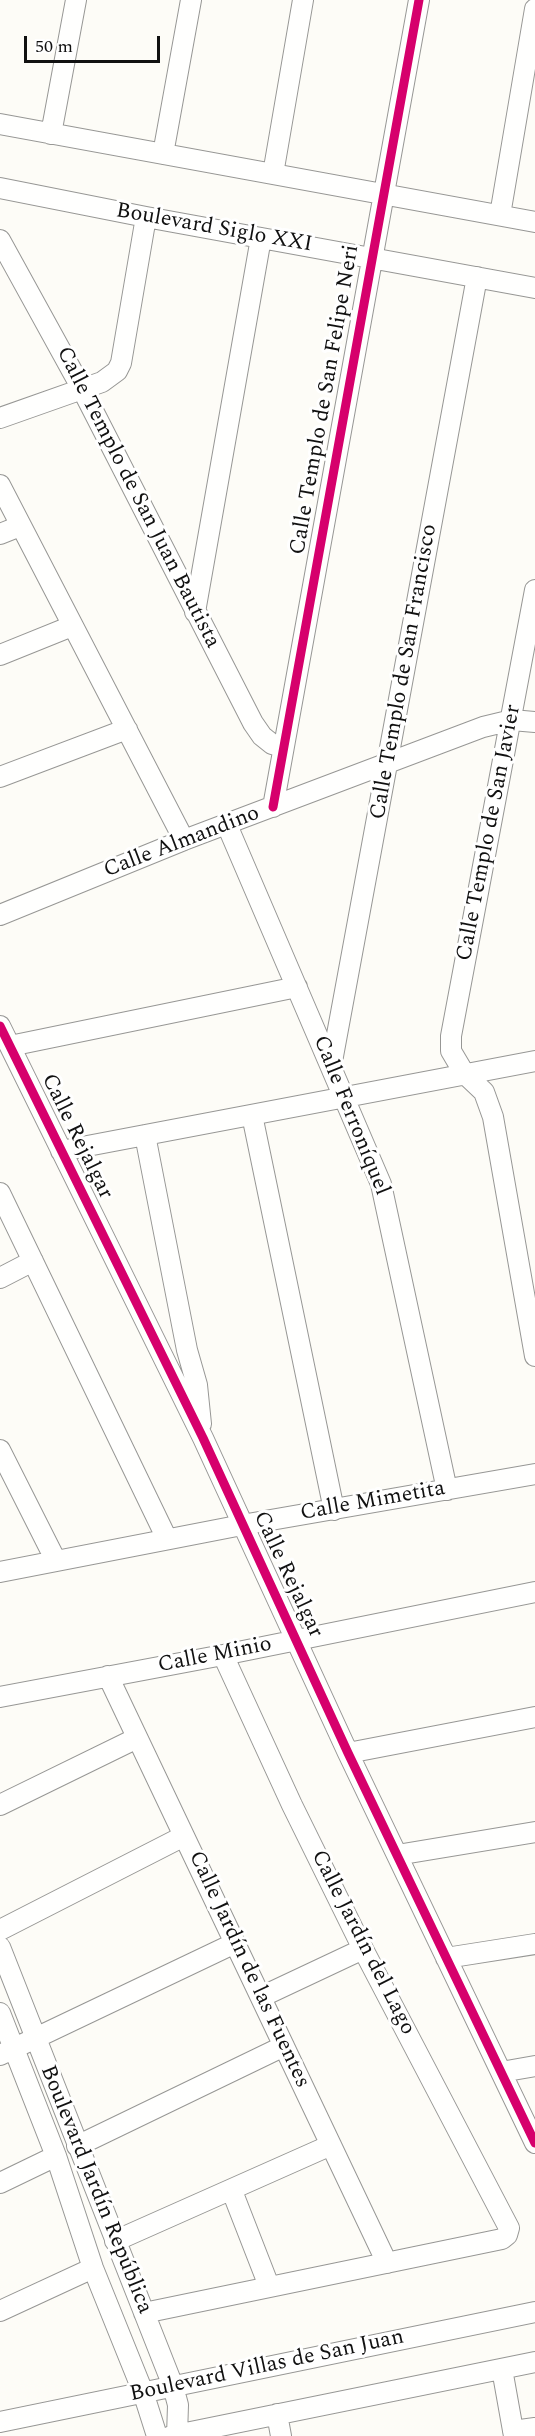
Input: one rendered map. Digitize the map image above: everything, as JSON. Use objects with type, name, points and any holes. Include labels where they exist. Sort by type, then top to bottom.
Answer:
[{"type":"street","points":[[51,134],[76,0]]},
{"type":"street","points":[[163,154],[191,0]]},
{"type":"street","points":[[273,174],[303,0]]},
{"type":"street","name":"Calle Templo de San Felipe Neri","points":[[273,807],[282,747],[419,0]]},
{"type":"street","points":[[500,215],[535,9]]},
{"type":"street","points":[[0,124],[535,222]]},
{"type":"street","name":"Boulevard Siglo XXI","points":[[0,188],[535,288]]},
{"type":"street","points":[[0,418],[110,377],[121,363],[146,217]]},
{"type":"street","points":[[195,612],[261,238]]},
{"type":"street","name":"Calle Templo de San Juan Bautista","points":[[0,240],[82,389],[253,723],[262,736],[272,744],[282,747]]},
{"type":"street","name":"Calle Templo de San Francisco","points":[[331,1067],[477,277]]},
{"type":"street","points":[[0,485],[184,840]]},
{"type":"street","points":[[0,534],[20,526]]},
{"type":"street","name":"Calle Templo de San Javier","points":[[535,590],[451,1036],[451,1051],[464,1073],[484,1092],[493,1117],[535,1356]]},
{"type":"street","points":[[0,655],[72,626]]},
{"type":"street","name":"Calle Almandino","points":[[0,915],[184,840],[483,727],[512,720],[535,722]]},
{"type":"street","points":[[0,777],[127,729]]},
{"type":"street","name":"Calle Ferroníquel","points":[[227,825],[373,1160],[389,1213],[447,1490]]},
{"type":"street","points":[[10,1046],[297,987]]},
{"type":"street","name":"Calle Rejalgar","points":[[0,1026],[203,1438],[348,1752],[535,2143]]},
{"type":"street","points":[[61,1151],[535,1061]]},
{"type":"street","points":[[252,1115],[334,1510]]},
{"type":"street","points":[[145,1135],[187,1350],[197,1386],[203,1438]]},
{"type":"street","points":[[0,1193],[167,1539]]},
{"type":"street","points":[[0,1278],[33,1261]]},
{"type":"street","points":[[0,1450],[56,1561]]},
{"type":"street","name":"Calle Mimetita","points":[[0,1572],[242,1525],[535,1474]]},
{"type":"street","name":"Calle Minio","points":[[0,1698],[535,1592]]},
{"type":"street","name":"Calle Jardín del Lago","points":[[223,1655],[292,1805],[363,1949],[509,2228],[507,2235],[502,2239],[387,2263]]},
{"type":"street","name":"Calle Jardín de las Fuentes","points":[[108,1676],[387,2263]]},
{"type":"street","points":[[348,1752],[535,1717]]},
{"type":"street","points":[[0,1805],[137,1738]]},
{"type":"street","points":[[397,1855],[535,1832]]},
{"type":"street","points":[[0,1930],[184,1836]]},
{"type":"street","points":[[7,2052],[235,1943]]},
{"type":"street","points":[[447,1959],[535,1944]]},
{"type":"street","name":"Boulevard Jardín República","points":[[0,1947],[76,2146],[173,2386],[178,2405],[175,2436]]},
{"type":"street","points":[[261,1997],[363,1949]]},
{"type":"street","name":"Boulevard Jardín República","points":[[0,2013],[7,2052],[56,2156],[93,2268],[143,2392],[157,2436]]},
{"type":"street","points":[[76,2146],[284,2046]]},
{"type":"street","points":[[501,2072],[535,2066]]},
{"type":"street","points":[[115,2241],[232,2191],[331,2145]]},
{"type":"street","points":[[0,2182],[56,2156]]},
{"type":"street","points":[[232,2191],[269,2286]]},
{"type":"street","points":[[144,2313],[387,2263]]},
{"type":"street","points":[[0,2311],[93,2268]]},
{"type":"street","name":"Boulevard Villas de San Juan","points":[[0,2422],[535,2312]]},
{"type":"street","points":[[175,2436],[535,2362]]},
{"type":"street","points":[[502,2369],[514,2434],[535,2428]]},
{"type":"street","points":[[277,2414],[281,2436]]},
{"type":"cycle path","points":[[273,807],[419,0]]},
{"type":"cycle path","points":[[0,1026],[203,1438],[348,1753],[535,2143]]}]
